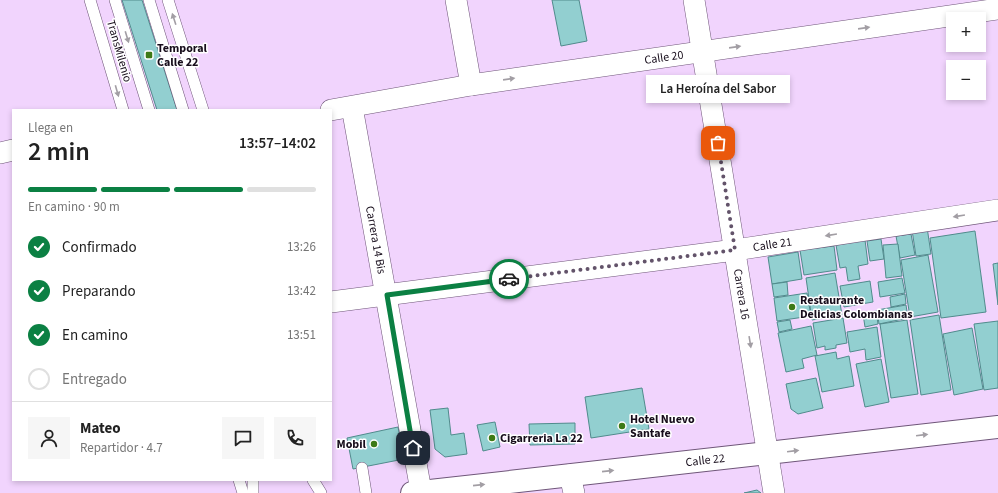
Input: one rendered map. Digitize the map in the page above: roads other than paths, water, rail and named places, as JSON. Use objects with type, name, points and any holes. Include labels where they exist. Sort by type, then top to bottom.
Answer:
[{"type":"street","points":[[456,0],[471,85]]},
{"type":"street","name":"Carrera 16","points":[[694,0],[774,493]]},
{"type":"street","name":"Calle 20","points":[[332,110],[471,85],[998,9]]},
{"type":"street","name":"Carrera 14 Bis","points":[[352,107],[387,295],[408,449],[416,492]]},
{"type":"street","points":[[0,153],[12,150]]},
{"type":"street","name":"Calle 21","points":[[332,302],[735,250],[998,210]]},
{"type":"street","name":"Calle 22","points":[[416,492],[572,484],[768,454],[998,426]]},
{"type":"lane","name":"TransMilenio","points":[[90,0],[123,109]]},
{"type":"lane","name":"TransMilenio","points":[[116,0],[149,109]]},
{"type":"lane","points":[[149,0],[183,109]]},
{"type":"lane","points":[[168,0],[203,109]]},
{"type":"lane","points":[[362,468],[366,493]]},
{"type":"lane","points":[[239,481],[243,493]]},
{"type":"lane","points":[[253,481],[253,493]]},
{"type":"lane","points":[[314,481],[322,493]]},
{"type":"lane","points":[[321,481],[326,493]]},
{"type":"place","name":"Temporal Calle 22","points":[[149,55]]},
{"type":"place","name":"La Heroína del Sabor","points":[[718,143]]},
{"type":"place","name":"Restaurante Delicias Colombianas","points":[[792,307]]},
{"type":"place","name":"Hotel Nuevo Santafe","points":[[622,426]]},
{"type":"place","name":"Cigarreria La 22","points":[[492,438]]},
{"type":"place","name":"Mobil","points":[[374,444]]}]
